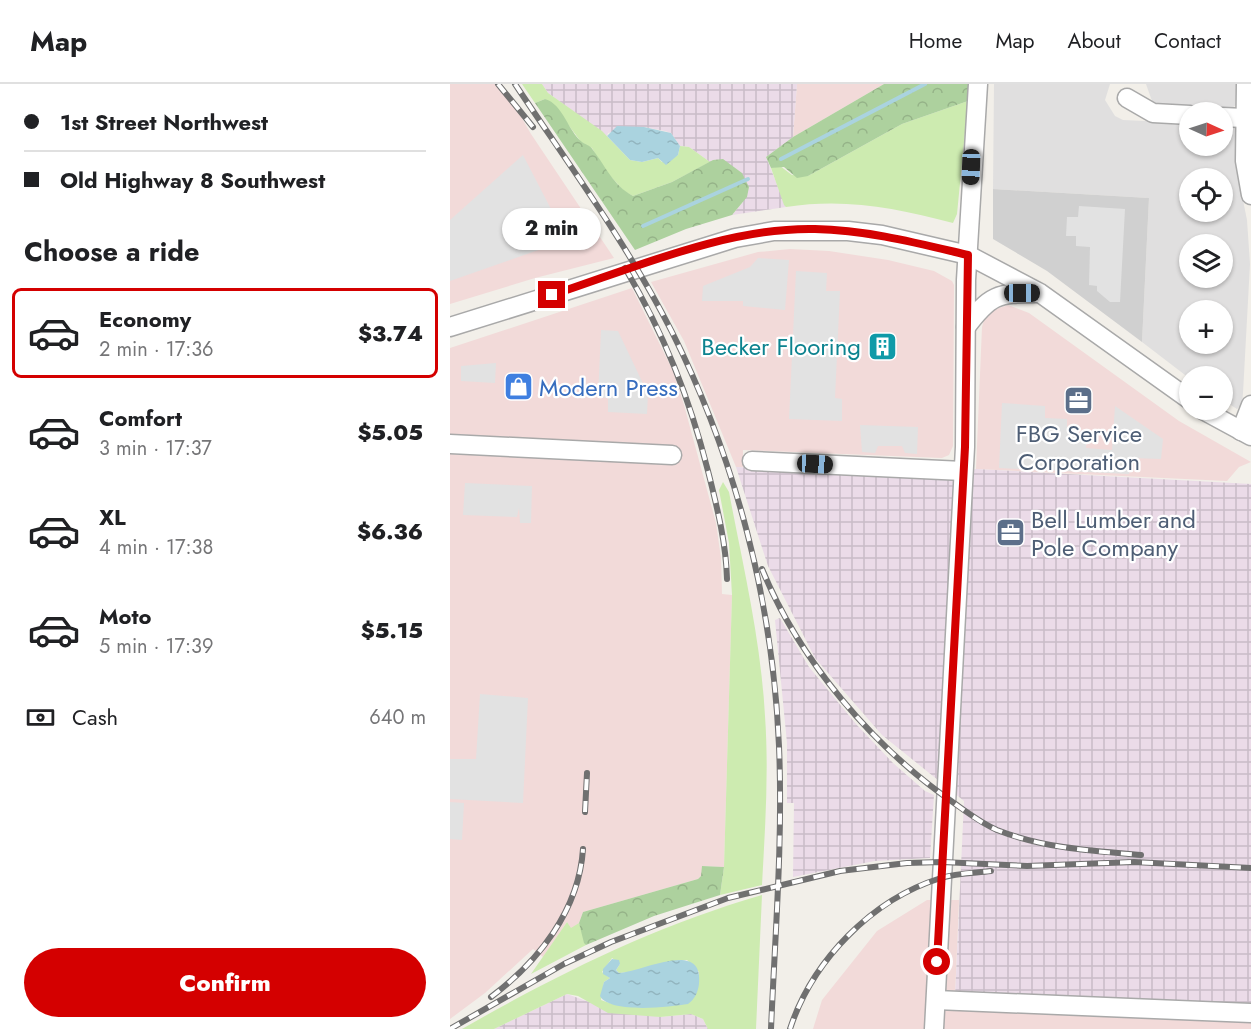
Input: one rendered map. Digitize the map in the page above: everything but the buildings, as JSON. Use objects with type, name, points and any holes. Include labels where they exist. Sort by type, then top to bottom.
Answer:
[{"type":"street","points":[[934,1029],[963,471],[968,255],[978,84]]},
{"type":"street","points":[[1246,84],[1245,161],[1251,195]]},
{"type":"street","points":[[1127,98],[1153,113],[1179,114]]},
{"type":"street","points":[[1233,118],[1244,118]]},
{"type":"street","points":[[450,327],[735,238],[774,231],[815,229],[882,235],[968,255],[1040,293],[1179,392]]},
{"type":"street","points":[[966,327],[992,298],[1005,293],[1040,293]]},
{"type":"street","points":[[1222,420],[1246,433],[1251,405]]},
{"type":"street","points":[[450,444],[672,455]]},
{"type":"street","points":[[752,461],[963,471]]},
{"type":"street","points":[[936,1000],[1251,1013]]},
{"type":"shaded area","points":[[450,84],[502,84],[531,134],[614,258],[535,278],[450,304]]},
{"type":"shaded area","points":[[542,84],[797,84],[793,137],[766,157],[786,207],[732,215],[743,202],[713,160],[710,162],[689,147],[680,146],[671,133],[665,131],[644,127],[608,133],[607,136],[548,93]]},
{"type":"shaded area","points":[[797,84],[884,84],[793,137]]},
{"type":"shaded area","points":[[994,84],[1110,84],[1105,100],[1115,116],[1123,120],[1179,123],[1179,156],[1233,156],[1233,128],[1235,128],[1238,175],[1247,220],[1250,264],[1242,404],[1237,409],[1233,406],[1233,366],[1179,366],[1179,370],[1142,342],[1149,198],[993,189]]},
{"type":"shaded area","points":[[1146,84],[1239,84],[1238,103],[1233,107],[1233,102],[1179,102],[1179,106],[1156,105],[1152,101]]},
{"type":"shaded area","points":[[523,155],[567,240],[450,281],[450,220]]},
{"type":"shaded area","points":[[993,189],[1149,198],[1142,342],[1047,271],[993,239]]},
{"type":"shaded area","points":[[1079,206],[1125,209],[1120,302],[1110,302],[1097,291],[1097,286],[1089,285],[1090,247],[1076,246],[1076,236],[1066,236],[1067,217],[1078,217]]},
{"type":"shaded area","points":[[790,249],[829,251],[888,260],[934,271],[952,281],[954,285],[953,446],[949,455],[942,458],[743,450],[743,467],[736,467],[684,341],[651,282],[758,252]]},
{"type":"shaded area","points":[[758,258],[789,260],[785,310],[743,306],[743,301],[702,301],[703,286],[750,267]]},
{"type":"shaded area","points":[[796,271],[827,273],[826,291],[840,291],[835,398],[842,399],[842,421],[789,419]]},
{"type":"shaded area","points":[[632,288],[673,371],[716,523],[721,558],[722,594],[732,595],[724,867],[703,866],[698,879],[583,912],[579,923],[571,929],[567,922],[543,957],[533,949],[485,993],[450,1019],[450,454],[675,464],[676,447],[450,434],[450,348]]},
{"type":"shaded area","points":[[1008,305],[1029,313],[1179,421],[1251,462],[1239,467],[1227,481],[976,469],[982,327],[984,320],[993,310]]},
{"type":"shaded area","points":[[601,330],[618,331],[648,394],[647,414],[608,412],[608,398],[598,397]]},
{"type":"shaded area","points":[[496,363],[495,383],[461,381],[461,366]]},
{"type":"shaded area","points":[[1002,403],[1045,406],[1045,418],[1067,419],[1067,433],[1087,435],[1086,448],[1112,450],[1115,406],[1163,439],[1161,459],[1132,458],[1129,474],[999,468]]},
{"type":"shaded area","points":[[860,425],[918,427],[917,454],[905,453],[902,446],[878,446],[875,453],[862,452]]},
{"type":"shaded area","name":"Bell Lumber and Pole Company","points":[[736,467],[942,475],[947,478],[976,469],[1251,484],[1251,1008],[955,997],[964,801],[882,735],[815,658],[768,566]]},
{"type":"shaded area","points":[[465,483],[532,486],[531,523],[520,523],[519,508],[517,517],[463,515]]},
{"type":"shaded area","points":[[780,618],[809,667],[856,724],[893,763],[925,791],[934,795],[930,858],[875,861],[793,877],[794,803],[787,803],[787,743],[775,620]]},
{"type":"shaded area","points":[[480,694],[528,698],[523,803],[450,799],[450,759],[476,759]]},
{"type":"shaded area","points":[[450,802],[464,803],[462,840],[450,839]]},
{"type":"shaded area","points":[[927,900],[959,900],[955,996],[1251,1008],[1251,1029],[813,1029],[822,1000],[877,931]]},
{"type":"shaded area","points":[[567,994],[589,1002],[660,1017],[691,1014],[703,1019],[708,1029],[494,1029]]},
{"type":"green space","points":[[522,84],[542,84],[548,93],[602,131],[630,160],[642,162],[658,158],[662,162],[678,155],[680,146],[689,147],[710,162],[672,182],[633,196],[624,191],[603,168],[592,148],[581,142],[559,112],[545,99],[535,103]]},
{"type":"green space","points":[[884,84],[969,84],[968,101],[902,124],[808,176],[797,178],[784,167],[771,168],[766,157],[793,137]]},
{"type":"green space","points":[[545,99],[556,106],[577,137],[592,148],[615,181],[633,196],[672,182],[713,160],[723,159],[742,173],[749,187],[747,197],[732,215],[686,229],[635,250],[535,103]]},
{"type":"green space","points":[[968,101],[957,214],[953,223],[870,206],[808,204],[786,207],[784,205],[771,168],[780,166],[792,175],[808,176],[902,124]]},
{"type":"green space","points":[[723,482],[729,492],[756,631],[763,688],[767,779],[762,885],[720,895],[724,867],[732,595],[729,543],[719,490]]},
{"type":"green space","points":[[702,866],[724,867],[720,895],[654,916],[586,945],[584,943],[579,923],[583,912],[698,879],[701,876]]},
{"type":"green space","points":[[762,895],[756,1029],[708,1029],[703,1019],[691,1014],[660,1017],[608,1013],[578,996],[567,994],[494,1029],[462,1029],[534,989],[608,953],[722,907]],"holes":[[[612,958],[620,964],[616,970],[619,973],[687,960],[699,972],[697,990],[650,1006],[628,1007],[601,1000],[604,982],[610,978],[602,972]]]},
{"type":"green space","points":[[567,922],[571,928],[579,923],[586,945],[531,974]]},
{"type":"water","points":[[617,126],[644,127],[671,133],[680,146],[678,155],[666,165],[658,158],[642,162],[630,160],[607,136]]},
{"type":"water","points":[[612,959],[619,960],[620,964],[616,970],[619,973],[670,961],[682,960],[692,963],[698,970],[697,993],[688,1004],[668,1007],[627,1007],[606,1002],[600,996],[604,982],[610,978],[603,974],[603,969]]},
{"type":"waterway","points":[[781,159],[925,84]]},
{"type":"waterway","points":[[643,226],[748,179]]},
{"type":"railway","points":[[498,84],[533,127]]},
{"type":"railway","points":[[515,84],[617,237],[672,332],[715,430],[747,533],[769,639],[779,746],[779,852],[771,1029]]},
{"type":"railway","points":[[625,268],[663,341],[693,417],[718,511],[727,579]]},
{"type":"railway","points":[[762,569],[796,636],[818,668],[867,728],[924,781],[980,821],[1014,836],[1068,848],[1141,855]]},
{"type":"railway","points":[[585,812],[587,773]]},
{"type":"railway","points":[[491,997],[525,967],[554,932],[574,893],[583,849]]},
{"type":"railway","points":[[450,1029],[564,964],[611,942],[728,898],[840,871],[907,863],[942,862],[1027,866],[1134,862],[1251,868]]},
{"type":"railway","points":[[790,1029],[800,1004],[829,957],[869,917],[891,901],[941,878],[991,871]]},
{"type":"place","name":"Becker Flooring","points":[[882,346]]},
{"type":"place","name":"Modern Press","points":[[518,387]]},
{"type":"place","name":"FBG Service Corporation","points":[[1079,400]]},
{"type":"place","name":"Bell Lumber and Pole Company","points":[[1010,533]]},
{"type":"route","points":[[552,295],[694,249],[774,231],[815,229],[882,235],[968,255],[965,447],[937,962]]}]
